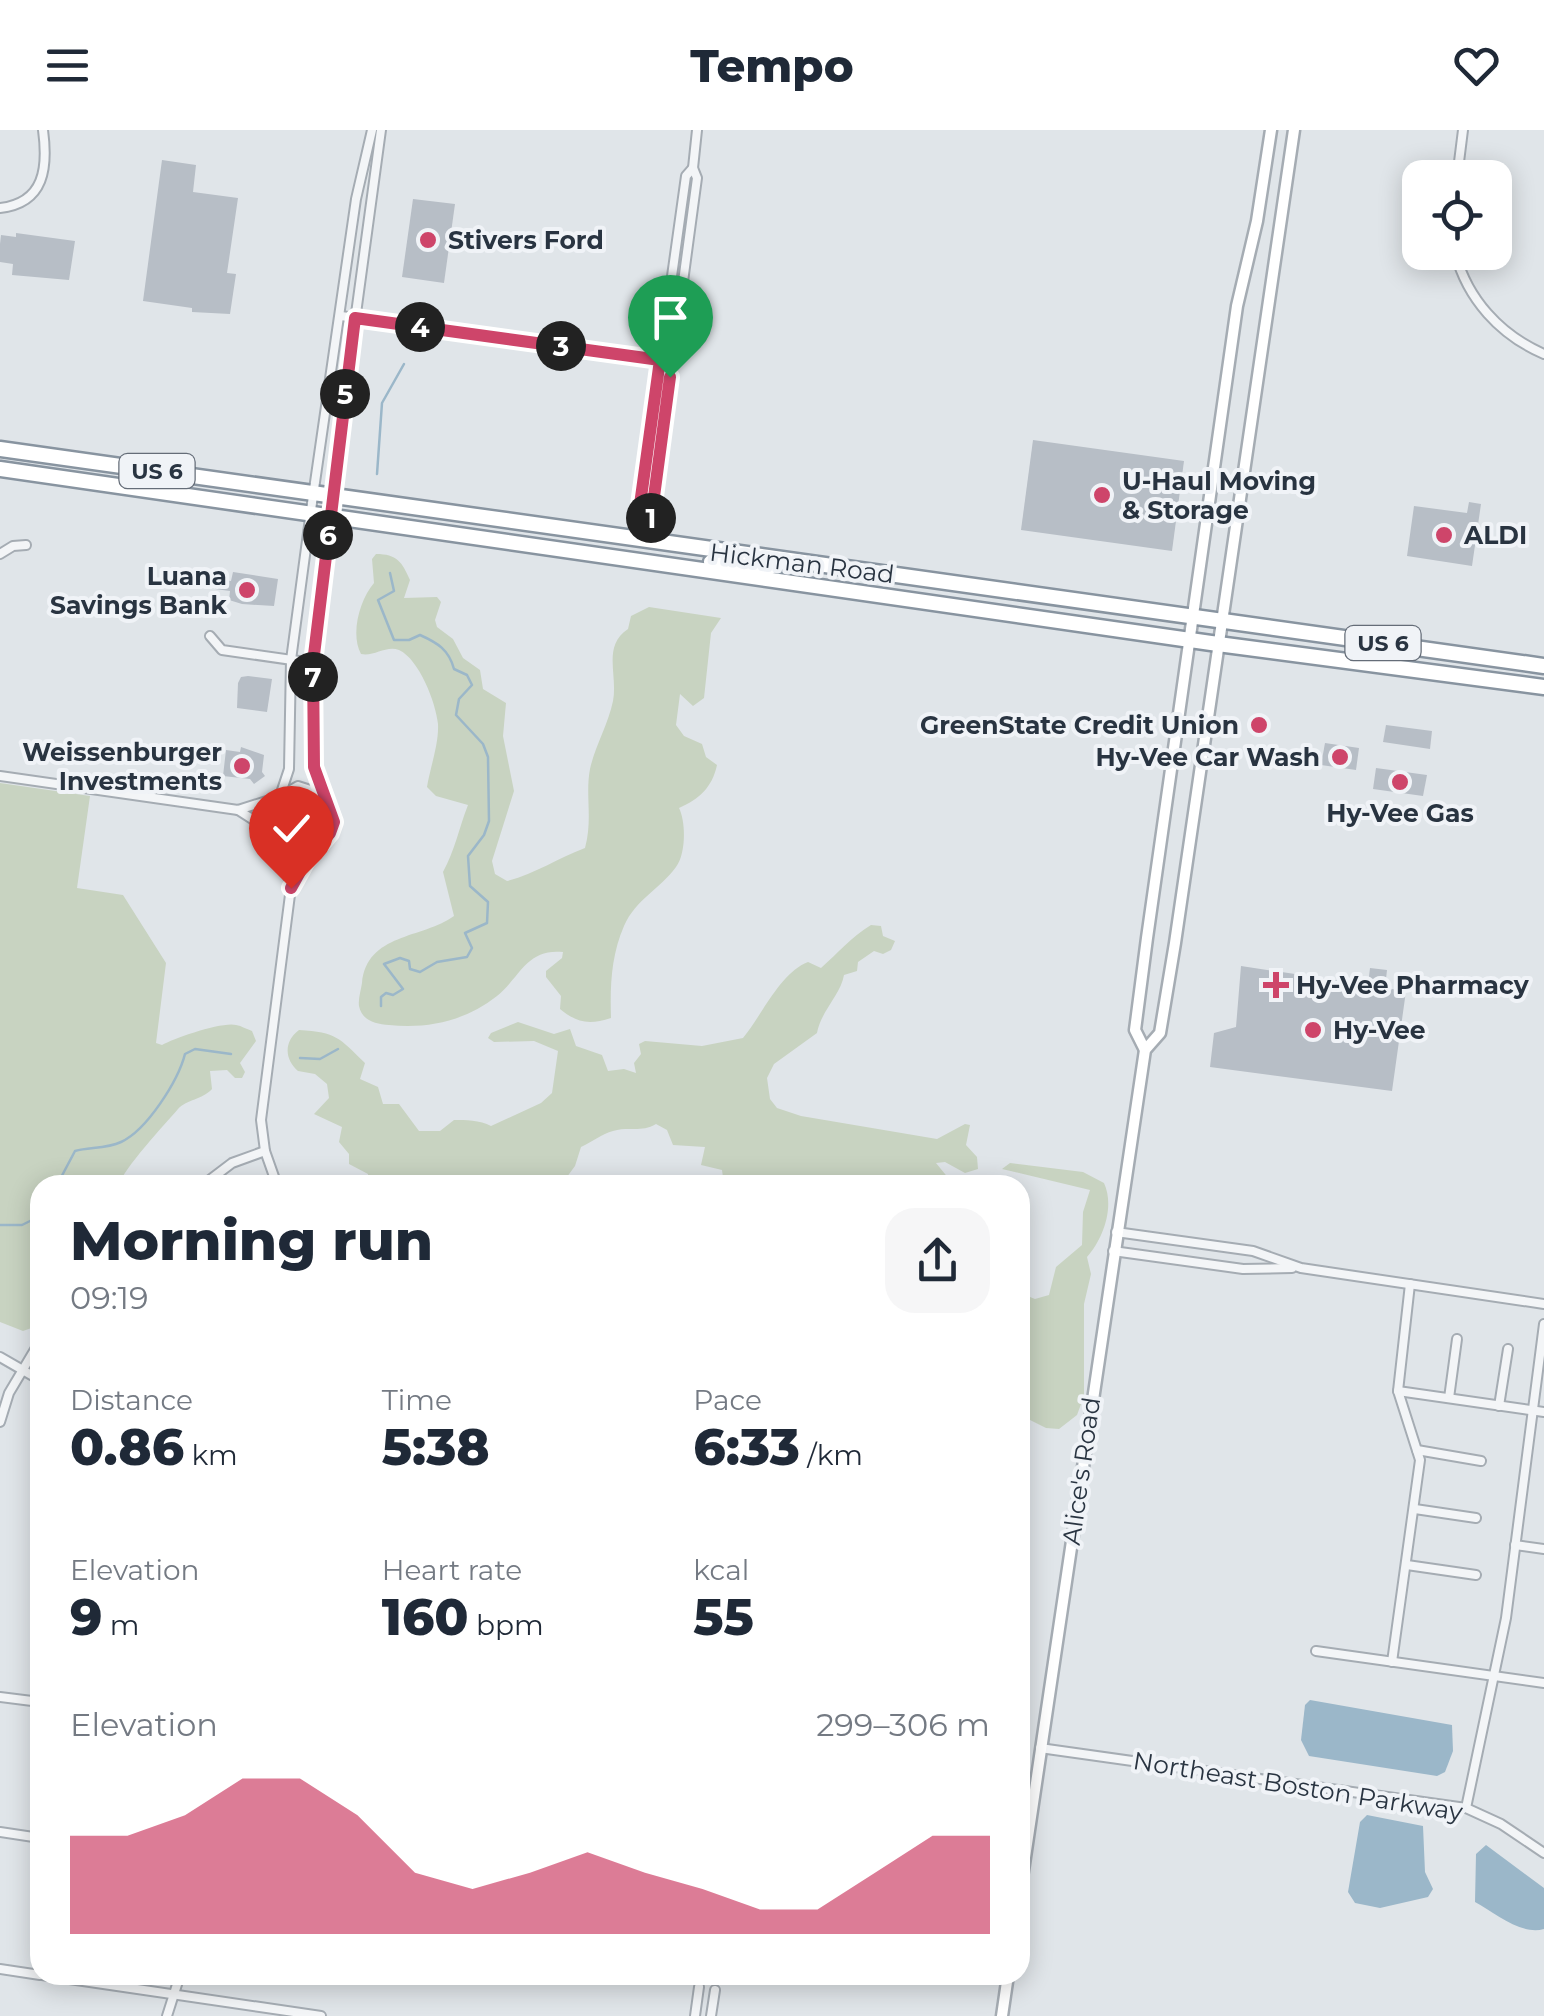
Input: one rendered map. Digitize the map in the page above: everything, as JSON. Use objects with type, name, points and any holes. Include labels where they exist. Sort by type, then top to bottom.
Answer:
[{"type":"highway","name":"Hickman Road","points":[[0,448],[312,504],[330,517],[1544,687]]},
{"type":"highway","name":"Hickman Road","points":[[0,469],[312,504],[331,497],[642,535],[782,561],[1193,614],[1544,666]]},
{"type":"highway","points":[[477,538],[481,533],[623,551],[637,548],[642,535]]},
{"type":"highway","points":[[633,560],[641,555],[655,555],[763,569],[782,561]]},
{"type":"main road","name":"Alice's Road","points":[[1145,1050],[1135,1030],[1146,938],[1237,306],[1257,220],[1271,130]]},
{"type":"main road","name":"Alice's Road","points":[[1030,1820],[1145,1050],[1160,1033],[1294,130]]},
{"type":"main road","points":[[1002,2016],[1007,1985]]},
{"type":"street","points":[[0,208],[26,200],[39,186],[46,167],[43,130]]},
{"type":"street","points":[[291,888],[270,812],[289,769],[291,660],[356,199],[372,130]]},
{"type":"street","points":[[273,1175],[265,1152],[262,1102],[291,888],[334,822],[313,755],[313,663],[331,497],[381,130]]},
{"type":"street","points":[[642,535],[651,519],[697,178],[693,168],[697,130]]},
{"type":"street","points":[[1459,160],[1463,130]]},
{"type":"street","points":[[642,535],[638,519],[660,360],[686,176],[693,168]]},
{"type":"street","points":[[1461,270],[1491,319],[1544,354]]},
{"type":"street","points":[[340,316],[660,360]]},
{"type":"street","points":[[0,554],[13,546],[26,545]]},
{"type":"street","points":[[210,636],[222,650],[313,663]]},
{"type":"street","points":[[0,776],[238,810],[294,850],[317,846]]},
{"type":"street","points":[[238,810],[298,786],[323,794]]},
{"type":"street","points":[[216,1175],[232,1163],[265,1152]]},
{"type":"street","points":[[1116,1232],[1253,1251],[1301,1268]]},
{"type":"street","points":[[1113,1250],[1243,1268],[1301,1268],[1544,1304]]},
{"type":"street","points":[[1392,1662],[1415,1509],[1417,1450],[1398,1391],[1410,1284]]},
{"type":"street","points":[[1466,1808],[1494,1677],[1544,1324]]},
{"type":"street","points":[[1449,1398],[1457,1339]]},
{"type":"street","points":[[1500,1406],[1508,1349]]},
{"type":"street","points":[[0,1357],[30,1375]]},
{"type":"street","points":[[0,1422],[30,1357]]},
{"type":"street","points":[[1398,1391],[1544,1412]]},
{"type":"street","points":[[1417,1450],[1481,1460]]},
{"type":"street","points":[[1415,1509],[1476,1518]]},
{"type":"street","points":[[1515,1546],[1544,1549]]},
{"type":"street","points":[[1407,1565],[1476,1575]]},
{"type":"street","points":[[1316,1651],[1544,1683]]},
{"type":"street","points":[[0,1696],[30,1700]]},
{"type":"street","name":"Northeast Boston Parkway","points":[[1040,1748],[1466,1808],[1501,1824],[1544,1854]]},
{"type":"street","points":[[0,1832],[30,1836]]},
{"type":"street","points":[[0,1969],[30,1973]]},
{"type":"street","points":[[111,1985],[321,2016]]},
{"type":"street","points":[[168,2016],[177,1985]]},
{"type":"street","points":[[695,2016],[698,1988]]},
{"type":"street","points":[[711,2016],[715,1990]]},
{"type":"green space","points":[[376,554],[394,557],[404,568],[410,580],[404,598],[437,597],[441,602],[435,620],[437,627],[453,639],[463,658],[480,670],[483,689],[506,703],[503,736],[514,791],[492,861],[495,874],[507,881],[585,848],[590,769],[613,701],[613,652],[628,629],[631,616],[649,607],[721,618],[711,633],[704,698],[693,706],[680,694],[676,725],[684,736],[702,744],[706,757],[717,765],[704,792],[679,808],[684,838],[676,867],[635,908],[624,926],[612,971],[611,1018],[584,1021],[560,1009],[561,996],[546,977],[546,971],[562,958],[563,952],[540,955],[485,1005],[446,1021],[418,1026],[384,1025],[363,1015],[359,1006],[362,983],[374,955],[398,939],[454,916],[443,872],[468,805],[436,796],[427,787],[438,724],[420,672],[399,650],[361,654],[358,646],[358,617],[374,583],[372,559]]},
{"type":"green space","points":[[0,783],[90,796],[77,888],[123,895],[166,963],[156,1043],[162,1045],[230,1024],[252,1031],[256,1041],[240,1063],[245,1072],[242,1078],[235,1078],[227,1070],[210,1071],[212,1089],[178,1109],[124,1175],[30,1175],[30,1329],[23,1331],[0,1322]]},
{"type":"green space","points":[[301,792],[320,800],[328,819],[320,838],[301,846],[282,838],[274,819],[282,800]]},
{"type":"green space","points":[[871,925],[881,926],[883,936],[895,941],[891,950],[883,954],[874,951],[858,962],[857,971],[844,975],[817,1033],[774,1064],[767,1078],[770,1099],[777,1108],[801,1116],[937,1139],[970,1125],[966,1145],[977,1157],[978,1169],[965,1173],[945,1162],[936,1163],[946,1175],[723,1175],[722,1170],[701,1165],[705,1147],[673,1145],[667,1130],[656,1124],[613,1131],[581,1147],[568,1175],[368,1175],[349,1164],[349,1154],[339,1142],[342,1127],[314,1114],[329,1098],[327,1084],[315,1074],[298,1071],[288,1056],[288,1045],[299,1030],[322,1032],[343,1042],[365,1063],[360,1079],[378,1087],[383,1104],[399,1104],[419,1131],[440,1131],[454,1120],[491,1126],[541,1103],[552,1093],[558,1051],[534,1041],[494,1042],[488,1038],[491,1033],[518,1022],[554,1034],[570,1029],[576,1046],[602,1055],[608,1071],[624,1069],[636,1073],[634,1063],[641,1054],[639,1044],[645,1041],[702,1046],[743,1038],[789,975],[808,962],[821,968]]},
{"type":"green space","points":[[1010,1163],[1083,1172],[1104,1183],[1107,1192],[1106,1222],[1087,1257],[1091,1274],[1084,1304],[1084,1396],[1077,1415],[1059,1429],[1030,1420],[1030,1297],[1049,1295],[1056,1267],[1082,1245],[1083,1212],[1090,1190],[1002,1169]]},
{"type":"water","points":[[1310,1700],[1452,1725],[1453,1751],[1445,1772],[1437,1776],[1309,1756],[1301,1740],[1305,1705]]},
{"type":"water","points":[[1367,1815],[1423,1826],[1425,1872],[1433,1889],[1428,1897],[1380,1908],[1355,1903],[1348,1892],[1360,1822]]},
{"type":"water","points":[[1486,1845],[1544,1888],[1544,1929],[1518,1926],[1475,1902],[1476,1854]]},
{"type":"building","points":[[162,160],[196,165],[193,192],[238,198],[227,273],[236,274],[230,314],[192,312],[192,308],[143,301]]},
{"type":"building","name":"Stivers Ford","points":[[413,199],[455,204],[444,283],[402,277]]},
{"type":"building","points":[[16,233],[75,241],[69,280],[12,275],[13,264],[0,262],[0,244],[1,235],[16,237]]},
{"type":"building","name":"U-Haul Moving & Storage","points":[[1033,440],[1184,461],[1172,551],[1021,530]]},
{"type":"building","name":"ALDI","points":[[1469,502],[1481,504],[1472,566],[1407,556],[1414,506],[1467,513]]},
{"type":"building","name":"Luana Savings Bank","points":[[233,572],[278,579],[274,606],[242,604],[229,600],[230,591],[215,589],[216,579],[231,581]]},
{"type":"building","points":[[241,677],[272,679],[267,712],[237,708],[238,683]]},
{"type":"building","points":[[1386,725],[1432,731],[1430,749],[1383,742]]},
{"type":"building","name":"Hy-Vee Car Wash","points":[[1325,743],[1359,748],[1356,770],[1321,765]]},
{"type":"building","name":"Weissenburger Investments","points":[[241,747],[264,755],[265,776],[254,784],[250,779],[223,776],[226,750],[240,752]]},
{"type":"building","name":"Hy-Vee Gas","points":[[1376,768],[1427,775],[1423,796],[1373,789]]},
{"type":"building","name":"Hy-Vee","points":[[1241,966],[1368,985],[1370,968],[1387,970],[1385,988],[1406,991],[1392,1091],[1210,1067],[1214,1033],[1236,1027]]},
{"type":"waterway","points":[[377,474],[382,403],[404,364]]},
{"type":"waterway","points":[[381,1006],[381,997],[386,993],[393,995],[403,989],[384,964],[400,958],[409,961],[410,969],[420,972],[437,962],[467,957],[472,948],[465,933],[487,923],[488,902],[470,886],[468,856],[489,821],[488,757],[483,744],[456,715],[459,699],[472,685],[467,675],[454,669],[446,652],[432,641],[420,635],[394,640],[378,600],[394,591],[390,573]]},
{"type":"waterway","points":[[62,1175],[75,1151],[115,1144],[141,1127],[169,1091],[185,1054],[195,1049],[231,1054]]},
{"type":"waterway","points":[[300,1058],[320,1059],[338,1049]]},
{"type":"waterway","points":[[0,1225],[30,1221]]},
{"type":"place","name":"Stivers Ford","points":[[428,240]]},
{"type":"place","name":"U-Haul Moving & Storage","points":[[1102,495]]},
{"type":"place","name":"ALDI","points":[[1444,535]]},
{"type":"place","name":"Luana Savings Bank","points":[[247,590]]},
{"type":"place","name":"GreenState Credit Union","points":[[1259,725]]},
{"type":"place","name":"Hy-Vee Car Wash","points":[[1340,757]]},
{"type":"place","name":"Weissenburger Investments","points":[[242,766]]},
{"type":"place","name":"Hy-Vee Gas","points":[[1400,782]]},
{"type":"place","name":"Hy-Vee Pharmacy","points":[[1276,985]]},
{"type":"place","name":"Hy-Vee","points":[[1313,1030]]},
{"type":"route","points":[[291,888],[334,822],[314,767],[313,663],[355,318],[660,360],[638,519],[643,528],[651,519],[670,377]]}]
